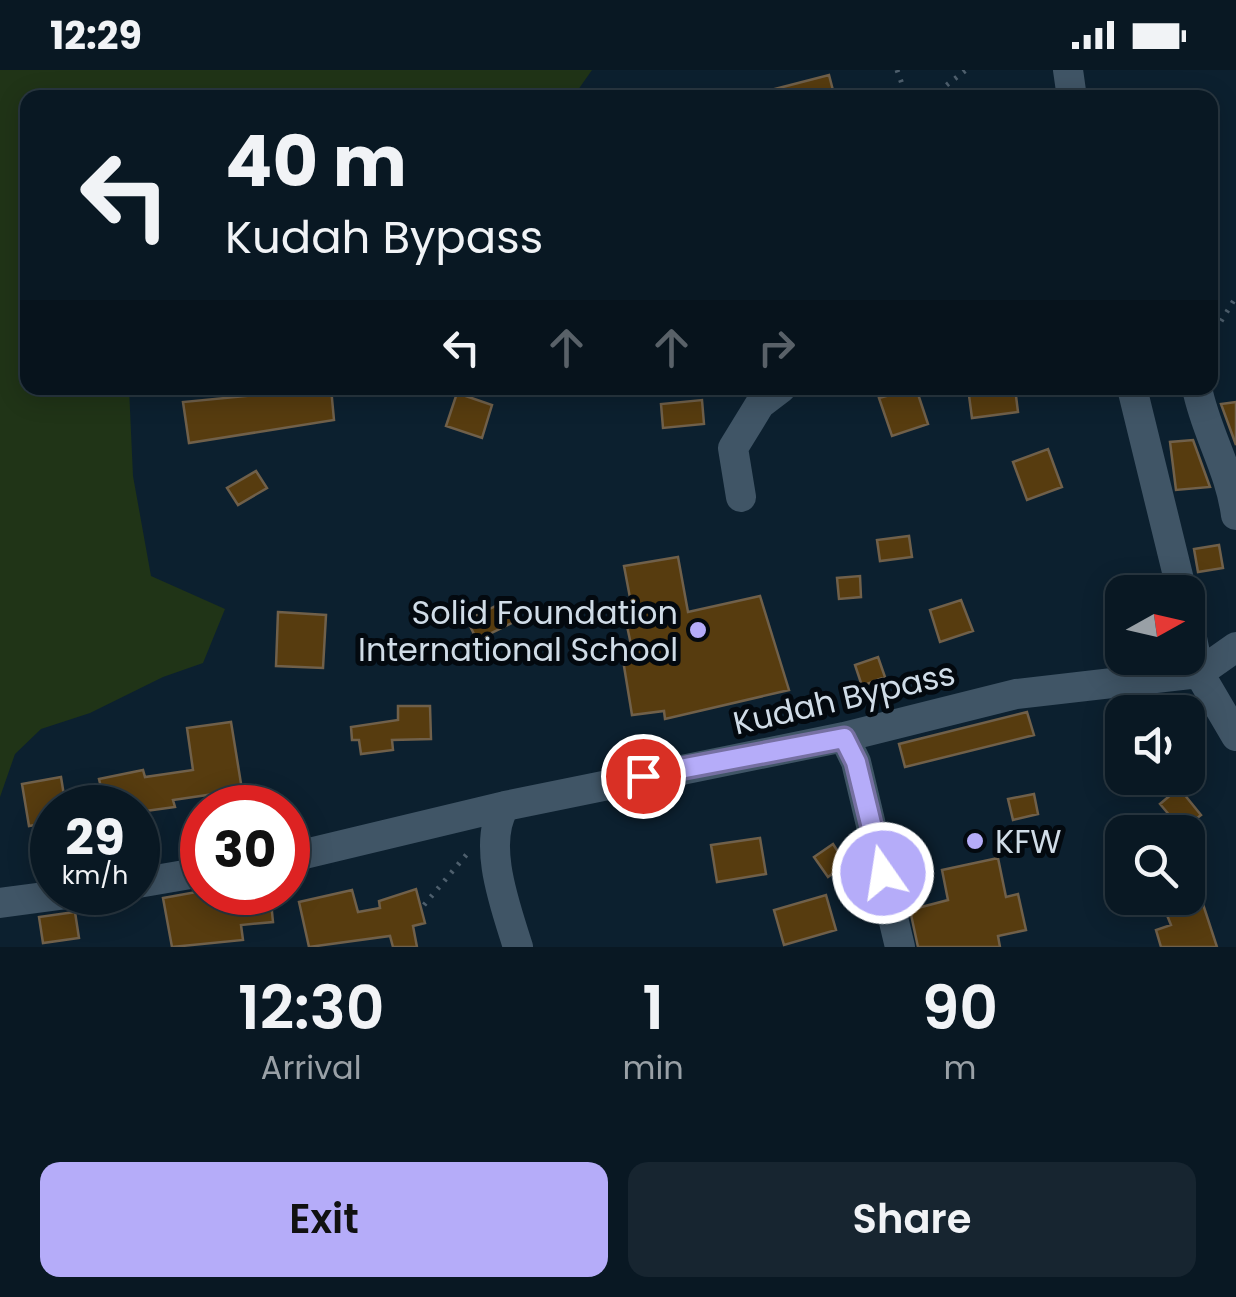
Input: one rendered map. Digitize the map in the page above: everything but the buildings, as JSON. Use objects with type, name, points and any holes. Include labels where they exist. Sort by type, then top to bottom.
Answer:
[{"type":"street","points":[[741,497],[733,448],[760,404],[772,395]]},
{"type":"street","points":[[1134,395],[1178,575]]},
{"type":"street","points":[[1198,395],[1203,419],[1232,479],[1236,515]]},
{"type":"street","name":"Kudah Bypass","points":[[1205,669],[1236,648]]},
{"type":"street","name":"Kudah Bypass","points":[[310,853],[844,738],[1016,694],[1182,675]]},
{"type":"street","points":[[1200,675],[1236,736]]},
{"type":"street","points":[[844,738],[856,762],[900,947]]},
{"type":"street","points":[[501,811],[497,859],[518,947]]},
{"type":"street","points":[[0,903],[30,899]]},
{"type":"path","points":[[940,90],[966,70]]},
{"type":"path","points":[[1218,326],[1236,296]]},
{"type":"path","points":[[424,905],[501,811]]},
{"type":"green space","points":[[0,70],[592,70],[578,90],[20,90],[20,395],[129,395],[133,476],[151,576],[225,609],[203,663],[163,677],[90,713],[41,729],[15,754],[0,797]]},
{"type":"place","name":"Solid Foundation International School","points":[[698,630]]},
{"type":"place","name":"KFW","points":[[975,841]]},
{"type":"route","points":[[643,776],[844,738],[856,762],[883,873]]}]
